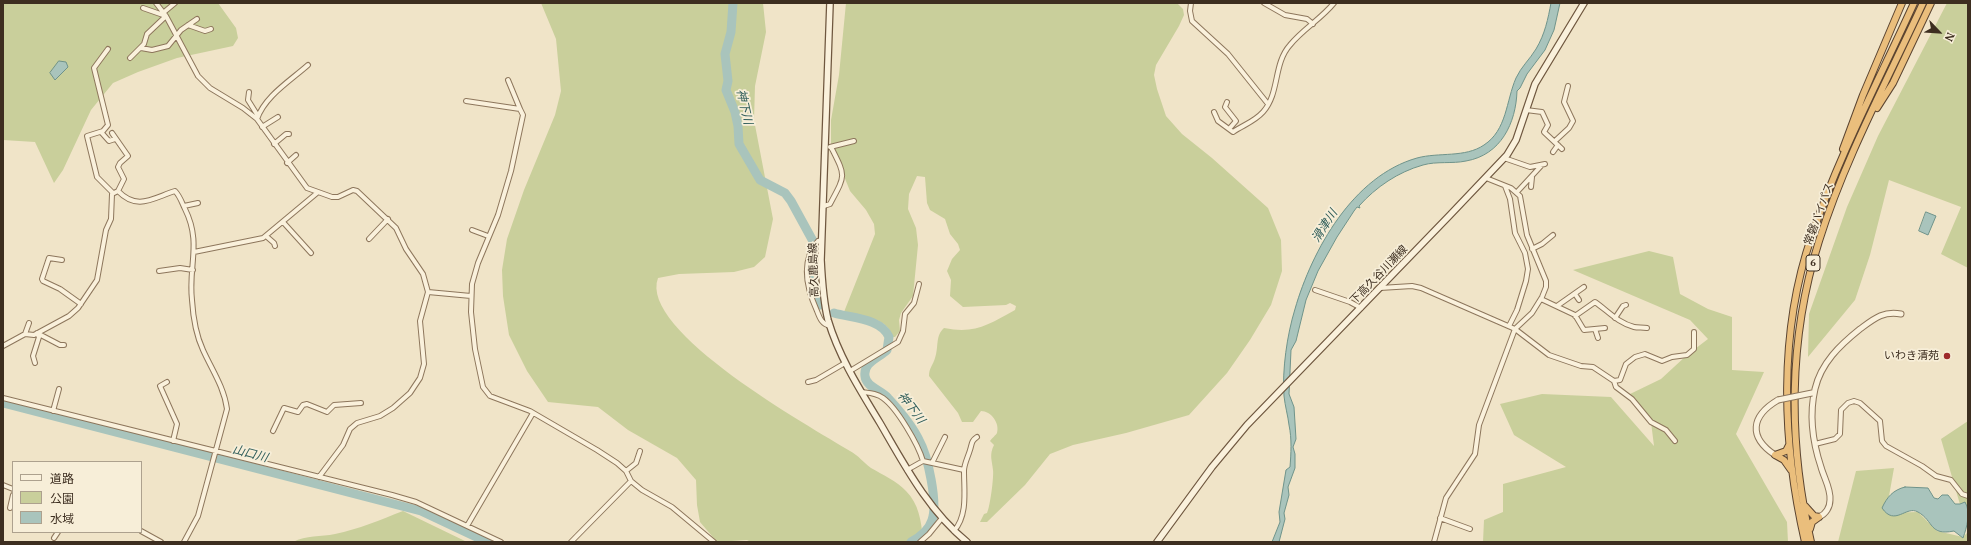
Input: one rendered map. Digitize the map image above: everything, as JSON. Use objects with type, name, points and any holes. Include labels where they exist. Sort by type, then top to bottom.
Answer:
[{"type":"highway","points":[[1835,174],[1863,95],[1902,3]]},
{"type":"highway","name":"常磐バイパス","points":[[1805,542],[1789,445],[1788,371],[1795,307],[1801,274],[1811,236],[1835,174],[1914,3]]},
{"type":"highway","name":"常磐バイパス","points":[[1811,542],[1804,505],[1796,444],[1794,375],[1800,324],[1809,276],[1819,240],[1862,133],[1923,3]]},
{"type":"highway","points":[[1862,133],[1892,83],[1931,3]]},
{"type":"highway","points":[[1775,455],[1786,451],[1789,445]]},
{"type":"highway","points":[[1775,455],[1784,460],[1793,473]]},
{"type":"highway","points":[[1804,505],[1814,516],[1819,516]]},
{"type":"highway","points":[[1809,534],[1812,522],[1819,516]]},
{"type":"main road","name":"高久鹿島線","points":[[830,3],[828,147],[822,240],[822,276],[825,305],[830,326],[845,363],[907,470],[937,513],[967,542]]},
{"type":"main road","name":"下高久谷川瀬線","points":[[1157,542],[1230,444],[1504,158],[1516,140],[1542,70],[1584,3]]},
{"type":"street","points":[[156,3],[164,14],[198,76],[205,84],[258,117]]},
{"type":"street","points":[[130,58],[141,48],[147,34],[175,3]]},
{"type":"street","points":[[1191,3],[1190,11],[1192,20],[1228,54],[1268,104]]},
{"type":"street","points":[[1264,3],[1285,15],[1307,19],[1313,24]]},
{"type":"street","points":[[1214,112],[1218,121],[1232,132],[1248,124],[1263,112],[1272,97],[1280,61],[1290,45],[1334,3]]},
{"type":"street","points":[[143,8],[164,14]]},
{"type":"street","points":[[141,48],[152,50],[168,46],[176,35],[197,19]]},
{"type":"street","points":[[188,25],[205,31],[211,29]]},
{"type":"street","points":[[3,346],[25,334],[30,335],[37,333],[69,316],[81,304],[98,276],[105,238],[111,219],[113,193],[98,176],[87,138],[90,134],[101,132],[106,129],[108,121],[94,68],[108,49]]},
{"type":"street","points":[[258,117],[268,100],[308,66]]},
{"type":"street","points":[[508,80],[522,115],[511,171],[498,215],[488,236],[476,270],[471,296],[475,349],[483,387],[490,396],[533,413],[597,450],[626,471],[631,481],[642,490],[672,507],[714,542]]},
{"type":"street","points":[[1553,152],[1556,143],[1573,121],[1564,102],[1568,86]]},
{"type":"street","points":[[250,92],[248,100],[262,127],[287,163],[307,188],[317,193],[338,197],[353,190],[357,191],[396,228],[406,249],[423,274],[428,292],[420,321],[424,364],[420,378],[410,393],[393,408],[380,416],[353,426],[350,429],[343,445],[319,476]]},
{"type":"street","points":[[466,101],[520,109]]},
{"type":"street","points":[[1227,102],[1226,107],[1236,121],[1229,129]]},
{"type":"street","points":[[1526,110],[1542,112],[1548,125],[1544,132],[1562,150]]},
{"type":"street","points":[[262,127],[278,118]]},
{"type":"street","points":[[101,132],[109,141],[115,139]]},
{"type":"street","points":[[112,133],[128,156],[120,163],[118,167],[124,179],[118,191],[113,193]]},
{"type":"street","points":[[274,144],[286,134],[289,134]]},
{"type":"street","points":[[824,206],[830,204],[843,178],[842,171],[828,147],[854,141]]},
{"type":"street","points":[[287,163],[296,155]]},
{"type":"street","points":[[1504,158],[1530,167],[1543,165],[1518,192]]},
{"type":"street","points":[[1531,187],[1532,176]]},
{"type":"street","points":[[1434,542],[1450,489],[1475,454],[1479,425],[1515,329],[1532,313],[1546,287],[1546,281],[1527,235],[1521,200],[1518,192],[1486,178]]},
{"type":"street","points":[[1505,186],[1510,199],[1515,232],[1525,254],[1528,269],[1517,310],[1509,326]]},
{"type":"street","points":[[118,191],[129,201],[135,202],[144,202],[175,191],[191,221],[194,233],[191,298],[195,321],[202,349],[223,390],[226,410],[198,516],[184,542]]},
{"type":"street","points":[[194,252],[252,241],[266,236],[317,193]]},
{"type":"street","points":[[184,206],[198,203]]},
{"type":"street","points":[[369,239],[388,219]]},
{"type":"street","points":[[283,222],[311,253]]},
{"type":"street","points":[[472,230],[488,236]]},
{"type":"street","points":[[1532,249],[1538,247],[1552,235]]},
{"type":"street","points":[[266,236],[274,243],[275,246]]},
{"type":"street","points":[[822,240],[816,243],[812,248],[806,284],[820,319],[825,325],[830,326]]},
{"type":"street","points":[[62,260],[49,258],[42,279],[43,282],[60,289],[81,304]]},
{"type":"street","points":[[159,271],[180,268],[193,270]]},
{"type":"street","points":[[850,371],[898,342],[901,336],[905,314],[914,303],[919,284]]},
{"type":"street","points":[[1380,288],[1412,286],[1421,288],[1515,329],[1528,337],[1549,355],[1581,366],[1593,367],[1614,381],[1616,387],[1632,399],[1651,422],[1666,430],[1675,441]]},
{"type":"street","points":[[1557,306],[1584,287]]},
{"type":"street","points":[[1315,290],[1350,302],[1361,308]]},
{"type":"street","points":[[428,292],[471,296]]},
{"type":"street","points":[[1575,294],[1579,300]]},
{"type":"street","points":[[1541,298],[1575,316],[1584,330],[1605,328]]},
{"type":"street","points":[[1575,316],[1595,302],[1615,318],[1634,327],[1647,328]]},
{"type":"street","points":[[1615,318],[1623,306],[1626,305]]},
{"type":"street","points":[[1819,516],[1824,514],[1828,508],[1830,495],[1815,444],[1813,391],[1832,354],[1847,340],[1871,321],[1886,313],[1901,314]]},
{"type":"street","points":[[25,334],[30,323]]},
{"type":"street","points":[[1595,329],[1598,338]]},
{"type":"street","points":[[1614,381],[1620,380],[1626,364],[1635,357],[1645,354],[1662,361],[1690,354],[1694,349],[1694,332]]},
{"type":"street","points":[[37,333],[60,345],[64,344]]},
{"type":"street","points":[[35,363],[33,356],[39,337],[37,333]]},
{"type":"street","points":[[808,382],[816,380],[845,363]]},
{"type":"street","points":[[167,382],[160,386],[177,424],[173,441]]},
{"type":"street","points":[[53,411],[59,389]]},
{"type":"street","points":[[1775,455],[1764,448],[1757,436],[1756,428],[1759,418],[1767,406],[1778,400],[1813,391]]},
{"type":"street","points":[[862,392],[872,393],[886,401],[916,441],[927,462]]},
{"type":"street","points":[[3,398],[215,453],[319,476],[416,502],[501,542]]},
{"type":"street","points":[[1815,444],[1835,439],[1840,434],[1841,410],[1848,403],[1854,401],[1860,403],[1880,421],[1882,441],[1886,446],[1922,466],[1936,476],[1951,480],[1955,483],[1962,494],[1968,496]]},
{"type":"street","points":[[273,431],[284,408],[298,412],[303,405],[307,404],[327,412],[334,405],[361,403]]},
{"type":"street","points":[[467,526],[533,413]]},
{"type":"street","points":[[907,470],[927,462],[945,437]]},
{"type":"street","points":[[954,531],[959,525],[962,515],[966,490],[964,470],[972,440],[977,437]]},
{"type":"street","points":[[626,471],[636,463],[640,451]]},
{"type":"street","points":[[927,462],[964,470]]},
{"type":"street","points":[[571,542],[631,481]]},
{"type":"street","points":[[3,484],[12,488]]},
{"type":"street","points":[[10,508],[12,499]]},
{"type":"street","points":[[920,542],[929,534],[942,518]]},
{"type":"street","points":[[1440,518],[1470,529]]},
{"type":"street","points":[[142,532],[161,542]]},
{"type":"street","points":[[54,538],[57,533]]},
{"type":"green space","points":[[3,3],[218,3],[236,28],[238,38],[233,46],[177,58],[113,83],[91,110],[63,170],[54,183],[35,142],[3,140]]},
{"type":"green space","points":[[541,3],[763,3],[766,32],[755,86],[754,120],[773,219],[765,257],[754,267],[734,272],[679,274],[658,278],[659,300],[674,324],[700,350],[732,375],[767,400],[853,453],[871,468],[890,478],[902,487],[917,507],[923,538],[922,542],[751,542],[747,540],[717,542],[700,522],[697,505],[696,480],[677,458],[628,430],[598,407],[548,402],[527,371],[509,335],[503,296],[502,270],[507,239],[524,190],[555,115],[561,91],[556,39]]},
{"type":"green space","points":[[846,3],[1177,3],[1183,9],[1184,15],[1156,65],[1154,75],[1166,116],[1182,134],[1212,158],[1268,208],[1281,240],[1282,271],[1271,305],[1250,340],[1227,373],[1189,415],[1126,433],[1073,445],[1050,454],[1025,485],[987,522],[980,522],[984,514],[987,513],[990,499],[993,474],[991,455],[994,445],[990,441],[997,433],[998,429],[996,422],[991,415],[981,411],[973,422],[962,422],[958,413],[929,376],[929,373],[936,354],[939,335],[944,328],[964,330],[981,327],[1015,310],[1016,306],[1010,303],[1006,305],[963,307],[950,296],[951,280],[947,271],[952,259],[960,250],[958,244],[950,234],[945,219],[930,210],[927,203],[925,177],[917,176],[909,194],[908,209],[916,228],[918,245],[913,296],[901,313],[899,320],[900,331],[895,337],[893,337],[889,329],[884,324],[872,318],[844,312],[875,234],[874,224],[866,210],[850,191],[831,144],[831,120],[839,75]]},
{"type":"green space","points":[[1947,3],[1968,3],[1968,268],[1941,254],[1961,207],[1889,180],[1870,255],[1855,300],[1808,357],[1809,314],[1847,207],[1878,136]]},
{"type":"green space","points":[[1649,251],[1673,257],[1680,294],[1708,309],[1732,317],[1732,370],[1764,372],[1736,434],[1787,522],[1788,542],[1483,542],[1484,520],[1503,512],[1503,484],[1566,467],[1514,435],[1500,404],[1542,394],[1611,397],[1654,446],[1651,422],[1628,395],[1661,379],[1687,355],[1708,339],[1690,320],[1573,270]]},
{"type":"green space","points":[[1968,421],[1968,532],[1941,439]]},
{"type":"green space","points":[[1894,468],[1886,513],[1918,512],[1937,531],[1963,537],[1968,532],[1968,542],[1838,542],[1856,471]]},
{"type":"green space","points":[[403,511],[467,542],[293,542],[308,537],[353,530]]},
{"type":"water","points":[[1551,3],[1560,3],[1554,30],[1545,50],[1527,74],[1517,91],[1514,115],[1510,126],[1497,145],[1489,152],[1478,158],[1466,161],[1423,165],[1396,176],[1388,181],[1366,199],[1359,206],[1360,208],[1357,207],[1337,237],[1318,271],[1306,300],[1296,341],[1291,350],[1289,394],[1294,407],[1296,439],[1293,447],[1295,454],[1295,468],[1288,487],[1289,495],[1279,542],[1272,542],[1280,522],[1279,512],[1286,470],[1290,467],[1291,436],[1284,400],[1286,352],[1295,309],[1302,286],[1312,263],[1338,218],[1355,198],[1373,181],[1394,167],[1417,158],[1469,152],[1477,149],[1492,139],[1502,123],[1516,78],[1542,38]]},
{"type":"water","points":[[59,61],[66,62],[68,67],[55,80],[50,73]]},
{"type":"water","points":[[1926,212],[1936,216],[1928,235],[1919,231]]},
{"type":"water","points":[[1905,487],[1928,488],[1934,498],[1938,499],[1942,495],[1948,495],[1955,504],[1965,502],[1968,515],[1963,538],[1954,531],[1946,532],[1936,530],[1927,519],[1918,512],[1909,511],[1896,516],[1891,516],[1887,513],[1882,508],[1886,500],[1891,494]]},
{"type":"waterway","name":"神下川","points":[[733,3],[731,32],[725,54],[728,81],[726,90],[735,112],[738,126],[739,144],[760,180],[785,193],[814,243],[809,277],[813,292],[820,305]]},
{"type":"waterway","name":"神下川","points":[[834,313],[872,322],[885,331],[889,337],[887,350],[866,367],[865,376],[868,383],[885,395],[905,418],[916,434],[926,457],[933,491],[934,512],[931,524],[921,535],[911,542]]},
{"type":"waterway","name":"山口川","points":[[3,403],[421,511],[487,542]]},
{"type":"place","name":"いわき清苑","points":[[1947,356]]},
{"type":"water label","name":"滑津川","points":[[1325,226]]}]
